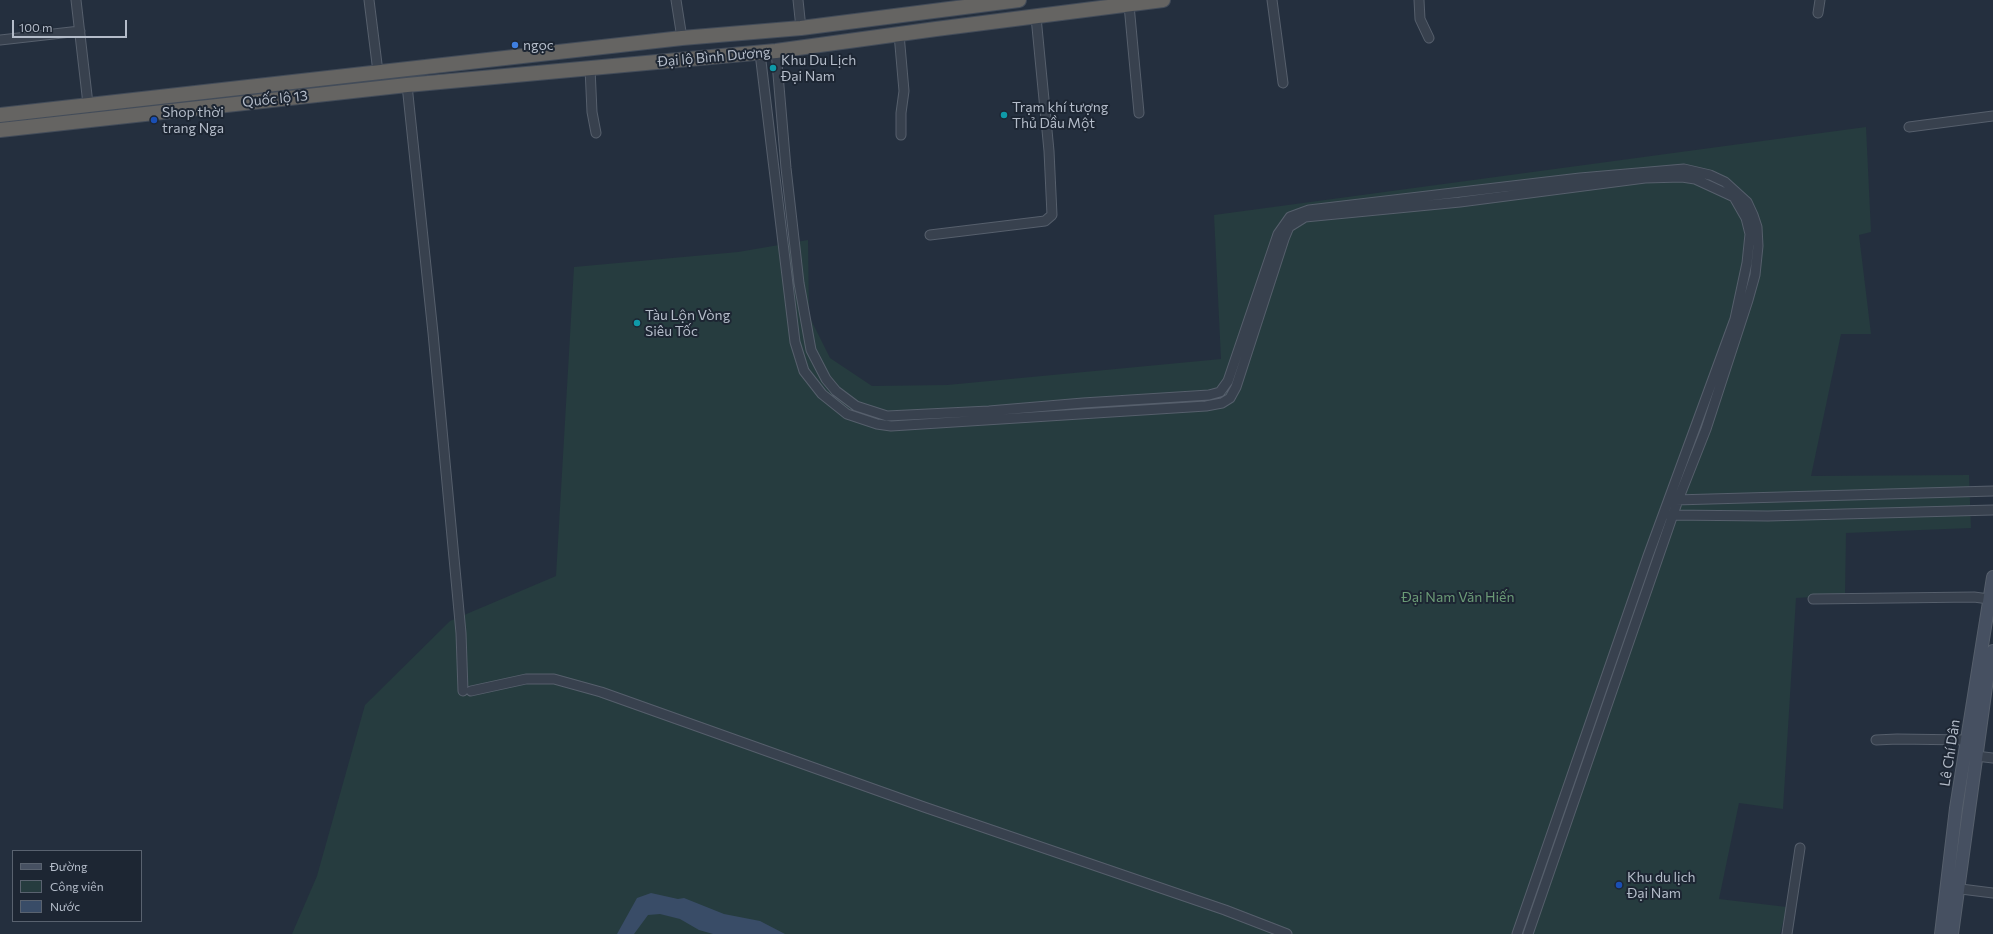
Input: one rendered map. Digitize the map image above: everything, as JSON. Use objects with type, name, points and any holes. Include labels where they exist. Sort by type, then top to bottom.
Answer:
[{"type":"highway","name":"Đại lộ Bình Dương","points":[[405,69],[682,38],[801,28],[1019,0]]},
{"type":"highway","name":"Đại lộ Bình Dương","points":[[407,85],[760,53],[1163,0]]},
{"type":"highway","points":[[774,31],[776,51]]},
{"type":"highway","points":[[758,32],[760,53]]},
{"type":"highway","name":"Quốc lộ 13","points":[[0,115],[405,69]]},
{"type":"highway","points":[[405,69],[407,85]]},
{"type":"highway","points":[[378,72],[379,88]]},
{"type":"highway","name":"Quốc lộ 13","points":[[0,130],[407,85]]},
{"type":"main road","name":"Lê Chí Dân","points":[[1952,934],[1952,888],[1956,808],[1993,577]]},
{"type":"main road","name":"Lê Chí Dân","points":[[1941,934],[1952,888],[1993,651]]},
{"type":"street","points":[[76,0],[88,104]]},
{"type":"street","points":[[368,0],[378,72]]},
{"type":"street","points":[[676,0],[682,38]]},
{"type":"street","points":[[798,0],[801,28]]},
{"type":"street","points":[[1272,0],[1283,83]]},
{"type":"street","points":[[1419,0],[1420,19],[1429,38]]},
{"type":"street","points":[[1818,13],[1820,0]]},
{"type":"street","points":[[1129,5],[1138,113]]},
{"type":"street","points":[[930,235],[1045,221],[1052,215],[1049,151],[1036,17]]},
{"type":"street","points":[[0,40],[80,31]]},
{"type":"street","points":[[900,34],[904,91],[901,113],[901,135]]},
{"type":"street","points":[[776,51],[786,168],[799,283],[811,350],[826,379],[836,391],[856,406],[887,416],[1209,396],[1220,392],[1228,381],[1278,234],[1290,217],[1309,210],[1580,178],[1676,169],[1696,171],[1725,182],[1746,202],[1757,227],[1758,246],[1755,275],[1748,300],[1706,429],[1678,500],[1528,934]]},
{"type":"street","points":[[760,53],[795,342],[804,371],[822,394],[847,414],[877,424],[891,426],[1199,406],[1222,403],[1230,398],[1236,387],[1284,239],[1290,227],[1305,217],[1460,202],[1645,178],[1682,177],[1707,184],[1734,197],[1746,218],[1750,234],[1747,263],[1735,319],[1668,500],[1517,934]]},
{"type":"street","points":[[762,68],[778,67]]},
{"type":"street","points":[[590,68],[592,112],[596,133]]},
{"type":"street","points":[[407,85],[433,333],[460,634],[467,691],[526,679],[554,679],[601,692],[924,807],[1225,910],[1287,934]]},
{"type":"street","points":[[1909,127],[1993,116]]},
{"type":"street","points":[[1668,500],[1993,491]]},
{"type":"street","points":[[1663,515],[1768,516],[1993,510]]},
{"type":"street","points":[[1813,599],[1974,597],[1989,599]]},
{"type":"street","points":[[1876,740],[1967,740]]},
{"type":"street","points":[[1976,756],[1993,758]]},
{"type":"street","points":[[1787,934],[1800,848]]},
{"type":"street","points":[[1952,888],[1993,892]]},
{"type":"green space","name":"Đại Nam Văn Hiến","points":[[1866,127],[1871,232],[1859,235],[1871,334],[1841,334],[1811,476],[1969,475],[1971,528],[1846,533],[1845,595],[1796,598],[1783,809],[1739,803],[1719,899],[1787,907],[1780,934],[292,934],[317,876],[365,705],[450,621],[556,576],[574,267],[738,252],[808,240],[809,316],[830,358],[872,386],[947,385],[1221,359],[1214,215]]},
{"type":"water","points":[[651,893],[678,899],[684,898],[724,914],[760,921],[785,934],[713,934],[699,930],[680,919],[660,914],[648,915],[634,934],[617,934],[637,898]]},
{"type":"place","name":"ngọc","points":[[515,45]]},
{"type":"place","name":"Khu Du Lịch Đại Nam","points":[[773,68]]},
{"type":"place","name":"Trạm khí tượng Thủ Dầu Một","points":[[1004,115]]},
{"type":"place","name":"Shop thời trang Nga","points":[[154,120]]},
{"type":"place","name":"Tàu Lộn Vòng Siêu Tốc","points":[[637,323]]},
{"type":"place","name":"Khu du lịch Đại Nam","points":[[1619,885]]}]
